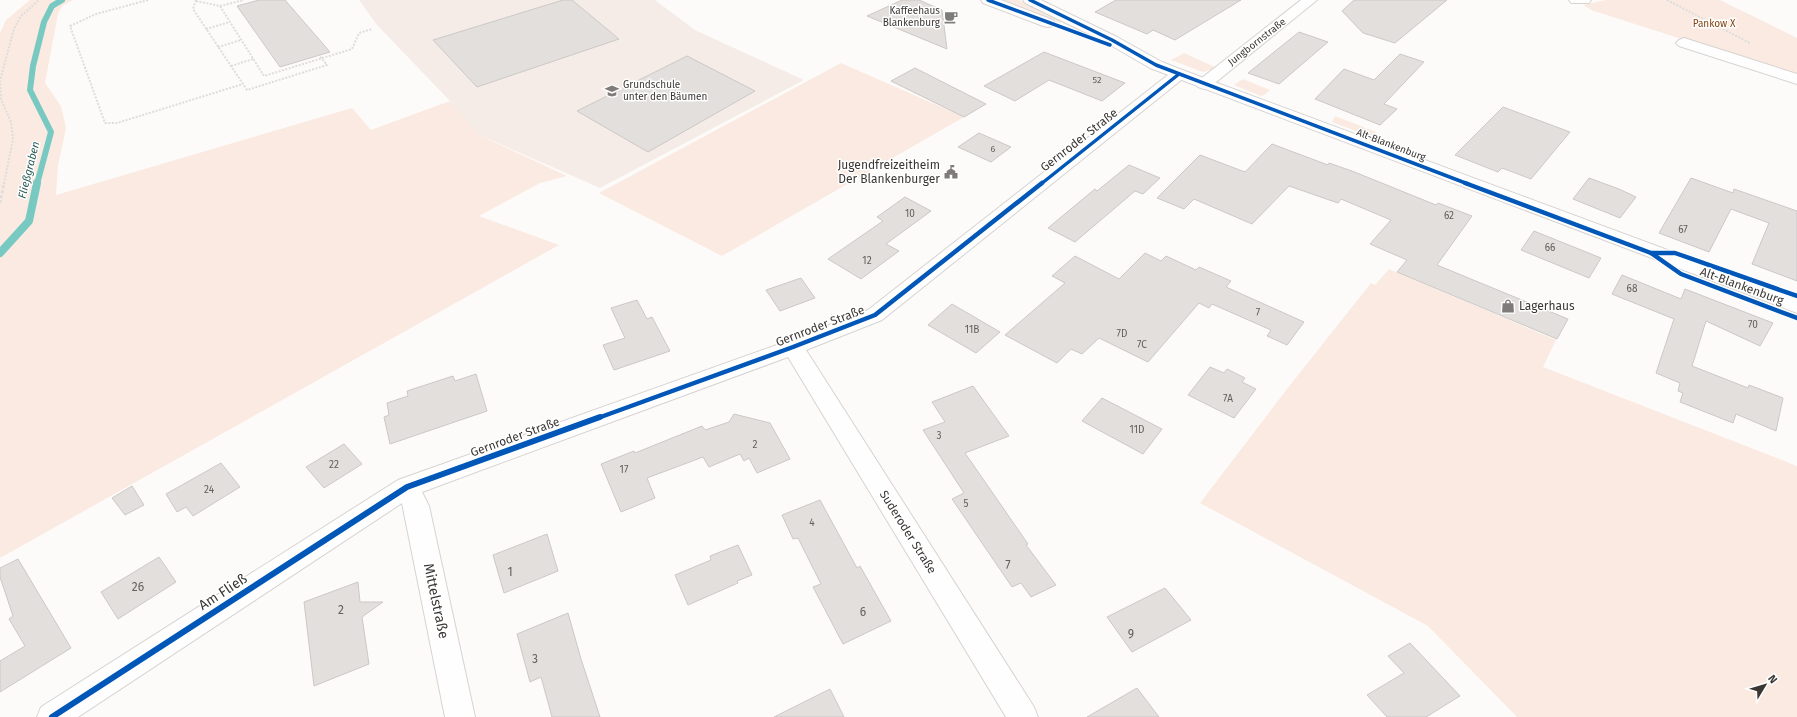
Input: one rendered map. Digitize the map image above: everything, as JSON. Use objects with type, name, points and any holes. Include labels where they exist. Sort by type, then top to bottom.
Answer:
[{"type":"street","name":"Alt-Blankenburg","points":[[988,0],[1098,42],[1127,50]]},
{"type":"street","name":"Alt-Blankenburg","points":[[1030,0],[1112,40],[1127,50],[1204,84],[1797,306]]},
{"type":"street","name":"Jungbornstraße","points":[[1204,84],[1310,0]]},
{"type":"street","points":[[1684,43],[1797,79]]},
{"type":"street","name":"Gernroder Straße","points":[[406,486],[793,347],[875,315],[1179,74]]},
{"type":"street","name":"Suderoder Straße","points":[[793,347],[1023,717]]},
{"type":"street","name":"Am Fließ","points":[[52,717],[406,486]]},
{"type":"street","name":"Mittelstraße","points":[[406,486],[416,506],[460,717]]},
{"type":"path","points":[[0,203],[13,139],[10,122],[1,99],[0,81],[14,29],[21,16],[39,0]]},
{"type":"path","points":[[148,0],[89,17],[75,22],[70,26],[105,123],[118,123],[243,84]]},
{"type":"path","points":[[244,0],[220,6],[196,0],[193,9],[247,90],[327,65],[320,55]]},
{"type":"path","points":[[1667,0],[1756,45]]},
{"type":"path","points":[[220,6],[264,76],[352,49],[359,33],[372,29]]},
{"type":"path","points":[[206,29],[230,22]]},
{"type":"path","points":[[218,47],[241,40]]},
{"type":"path","points":[[231,66],[253,59]]},
{"type":"shaded area","name":"Grundschule unter den Bäumen","points":[[359,0],[655,0],[695,30],[804,80],[600,188],[479,135],[450,101],[377,25]]},
{"type":"green space","points":[[30,0],[73,0],[62,6],[58,14],[45,83],[61,106],[66,128],[58,166],[56,195],[352,108],[371,130],[450,101],[479,135],[567,176],[540,183],[479,216],[559,245],[0,558],[0,33],[6,20]]},
{"type":"green space","points":[[998,0],[1019,0],[1063,21],[1059,23]]},
{"type":"green space","name":"Pankow X","points":[[1606,0],[1720,0],[1797,38],[1797,76],[1591,10],[1583,5]]},
{"type":"green space","points":[[1184,53],[1217,68],[1203,72],[1171,60]]},
{"type":"green space","points":[[841,63],[964,117],[722,256],[599,193]]},
{"type":"green space","points":[[1243,79],[1270,90],[1261,96],[1234,85]]},
{"type":"green space","points":[[1335,116],[1376,132],[1374,135],[1369,136],[1332,122]]},
{"type":"green space","points":[[1389,269],[1556,340],[1543,367],[1797,466],[1797,717],[1517,717],[1428,626],[1200,503],[1287,389],[1371,283],[1375,285]]},
{"type":"building","points":[[259,0],[285,0],[330,52],[280,67],[237,6]]},
{"type":"building","points":[[563,0],[572,0],[619,39],[477,87],[433,40]]},
{"type":"building","points":[[902,0],[919,0],[942,10],[947,49],[867,16]]},
{"type":"building","points":[[1116,0],[1241,0],[1175,40],[1153,30],[1147,34],[1095,12]]},
{"type":"building","points":[[1354,0],[1447,0],[1395,43],[1363,33],[1342,11]]},
{"type":"building","points":[[1299,32],[1328,42],[1279,84],[1248,73]]},
{"type":"building","points":[[1044,52],[1125,83],[1102,101],[1049,80],[1015,101],[984,86]]},
{"type":"building","points":[[1400,54],[1424,62],[1384,104],[1397,109],[1380,125],[1315,99],[1344,69],[1374,80]]},
{"type":"building","points":[[687,56],[755,91],[648,152],[577,111]]},
{"type":"building","points":[[915,68],[986,104],[964,117],[891,81]]},
{"type":"building","points":[[1503,107],[1570,132],[1531,179],[1502,168],[1498,172],[1455,155]]},
{"type":"building","points":[[979,133],[1011,147],[991,162],[958,147]]},
{"type":"building","points":[[1272,144],[1328,165],[1329,163],[1352,171],[1436,205],[1438,203],[1472,216],[1437,265],[1568,319],[1557,339],[1397,272],[1407,260],[1370,244],[1391,220],[1341,199],[1338,203],[1289,186],[1252,224],[1194,199],[1184,209],[1157,198],[1200,155],[1245,172]]},
{"type":"building","points":[[1129,165],[1160,178],[1143,194],[1135,191],[1075,242],[1048,228],[1095,189],[1097,191]]},
{"type":"building","points":[[1589,178],[1636,197],[1620,218],[1573,199]]},
{"type":"building","points":[[1691,178],[1733,193],[1734,189],[1797,211],[1797,281],[1752,264],[1769,223],[1731,209],[1709,252],[1659,233]]},
{"type":"building","points":[[905,197],[931,211],[886,244],[899,251],[861,279],[828,259],[883,221],[877,217]]},
{"type":"building","points":[[1534,231],[1601,258],[1589,278],[1521,250]]},
{"type":"building","points":[[1145,253],[1161,261],[1166,256],[1196,270],[1199,267],[1231,281],[1226,287],[1304,322],[1287,345],[1267,336],[1271,330],[1212,304],[1209,308],[1199,303],[1148,362],[1099,338],[1082,354],[1071,349],[1057,363],[1005,335],[1065,283],[1052,276],[1075,256],[1119,279]]},
{"type":"building","points":[[1622,275],[1681,299],[1685,289],[1773,323],[1760,346],[1706,321],[1692,366],[1748,388],[1749,385],[1783,398],[1776,431],[1736,414],[1733,423],[1680,402],[1683,393],[1678,391],[1680,383],[1656,373],[1674,319],[1612,294]]},
{"type":"building","points":[[801,278],[815,298],[780,311],[766,290]]},
{"type":"building","points":[[637,300],[647,319],[652,317],[670,351],[614,370],[603,345],[625,338],[611,308]]},
{"type":"building","points":[[952,304],[1000,332],[976,353],[928,325]]},
{"type":"building","points":[[1210,367],[1224,373],[1227,369],[1245,378],[1242,382],[1256,389],[1234,418],[1188,395]]},
{"type":"building","points":[[476,374],[487,411],[390,444],[384,417],[389,415],[387,403],[408,396],[407,391],[453,376],[455,381]]},
{"type":"building","points":[[973,386],[1009,436],[965,453],[1028,544],[1026,545],[1056,585],[1031,597],[1021,583],[1012,587],[952,499],[964,493],[923,430],[945,422],[932,402]]},
{"type":"building","points":[[1102,398],[1162,429],[1143,454],[1082,421]]},
{"type":"building","points":[[734,414],[770,423],[790,459],[757,473],[749,458],[744,461],[740,454],[709,467],[703,457],[647,478],[655,498],[621,512],[601,464],[634,451],[635,453],[702,426],[705,430],[729,422]]},
{"type":"building","points":[[344,444],[362,464],[324,488],[306,467]]},
{"type":"building","points":[[221,463],[240,487],[193,516],[186,507],[177,512],[166,494]]},
{"type":"building","points":[[132,486],[144,505],[125,515],[112,498]]},
{"type":"building","points":[[820,500],[857,568],[860,566],[891,621],[843,644],[813,587],[821,584],[798,538],[793,539],[782,515]]},
{"type":"building","points":[[547,534],[558,571],[504,593],[493,555]]},
{"type":"building","points":[[738,545],[752,575],[737,581],[738,583],[688,605],[675,575],[711,560],[710,556]]},
{"type":"building","points":[[159,557],[176,582],[118,619],[101,592]]},
{"type":"building","points":[[18,559],[71,648],[0,692],[0,661],[25,646],[9,619],[13,616],[0,577],[0,568]]},
{"type":"building","points":[[358,582],[360,602],[383,602],[362,617],[369,664],[314,686],[304,602]]},
{"type":"building","points":[[1165,588],[1191,620],[1132,652],[1107,617]]},
{"type":"building","points":[[568,613],[600,717],[552,717],[541,677],[530,682],[517,634]]},
{"type":"building","points":[[1410,643],[1460,696],[1426,717],[1387,717],[1367,695],[1404,673],[1388,656]]},
{"type":"building","points":[[1137,688],[1159,717],[1087,717]]},
{"type":"building","points":[[830,689],[844,717],[774,717]]},
{"type":"waterway","name":"Fließgraben","points":[[37,184],[51,132],[30,90],[33,66],[44,22],[52,6],[62,0]]},
{"type":"waterway","name":"Fließgraben","points":[[0,253],[29,221],[37,183]]},
{"type":"cycle path","points":[[988,0],[1110,45]]},
{"type":"cycle path","points":[[1030,0],[1112,40],[1156,65],[1651,253],[1681,274],[1797,318]]},
{"type":"cycle path","points":[[52,717],[407,487],[793,347],[875,315],[1179,74]]},
{"type":"cycle path","points":[[1651,253],[1675,253],[1797,296]]},
{"type":"place","name":"Kaffeehaus Blankenburg","points":[[951,17]]},
{"type":"place","name":"Grundschule unter den Bäumen","points":[[612,91]]},
{"type":"place","name":"Jugendfreizeitheim Der Blankenburger","points":[[951,172]]},
{"type":"place","name":"Lagerhaus","points":[[1508,306]]}]
